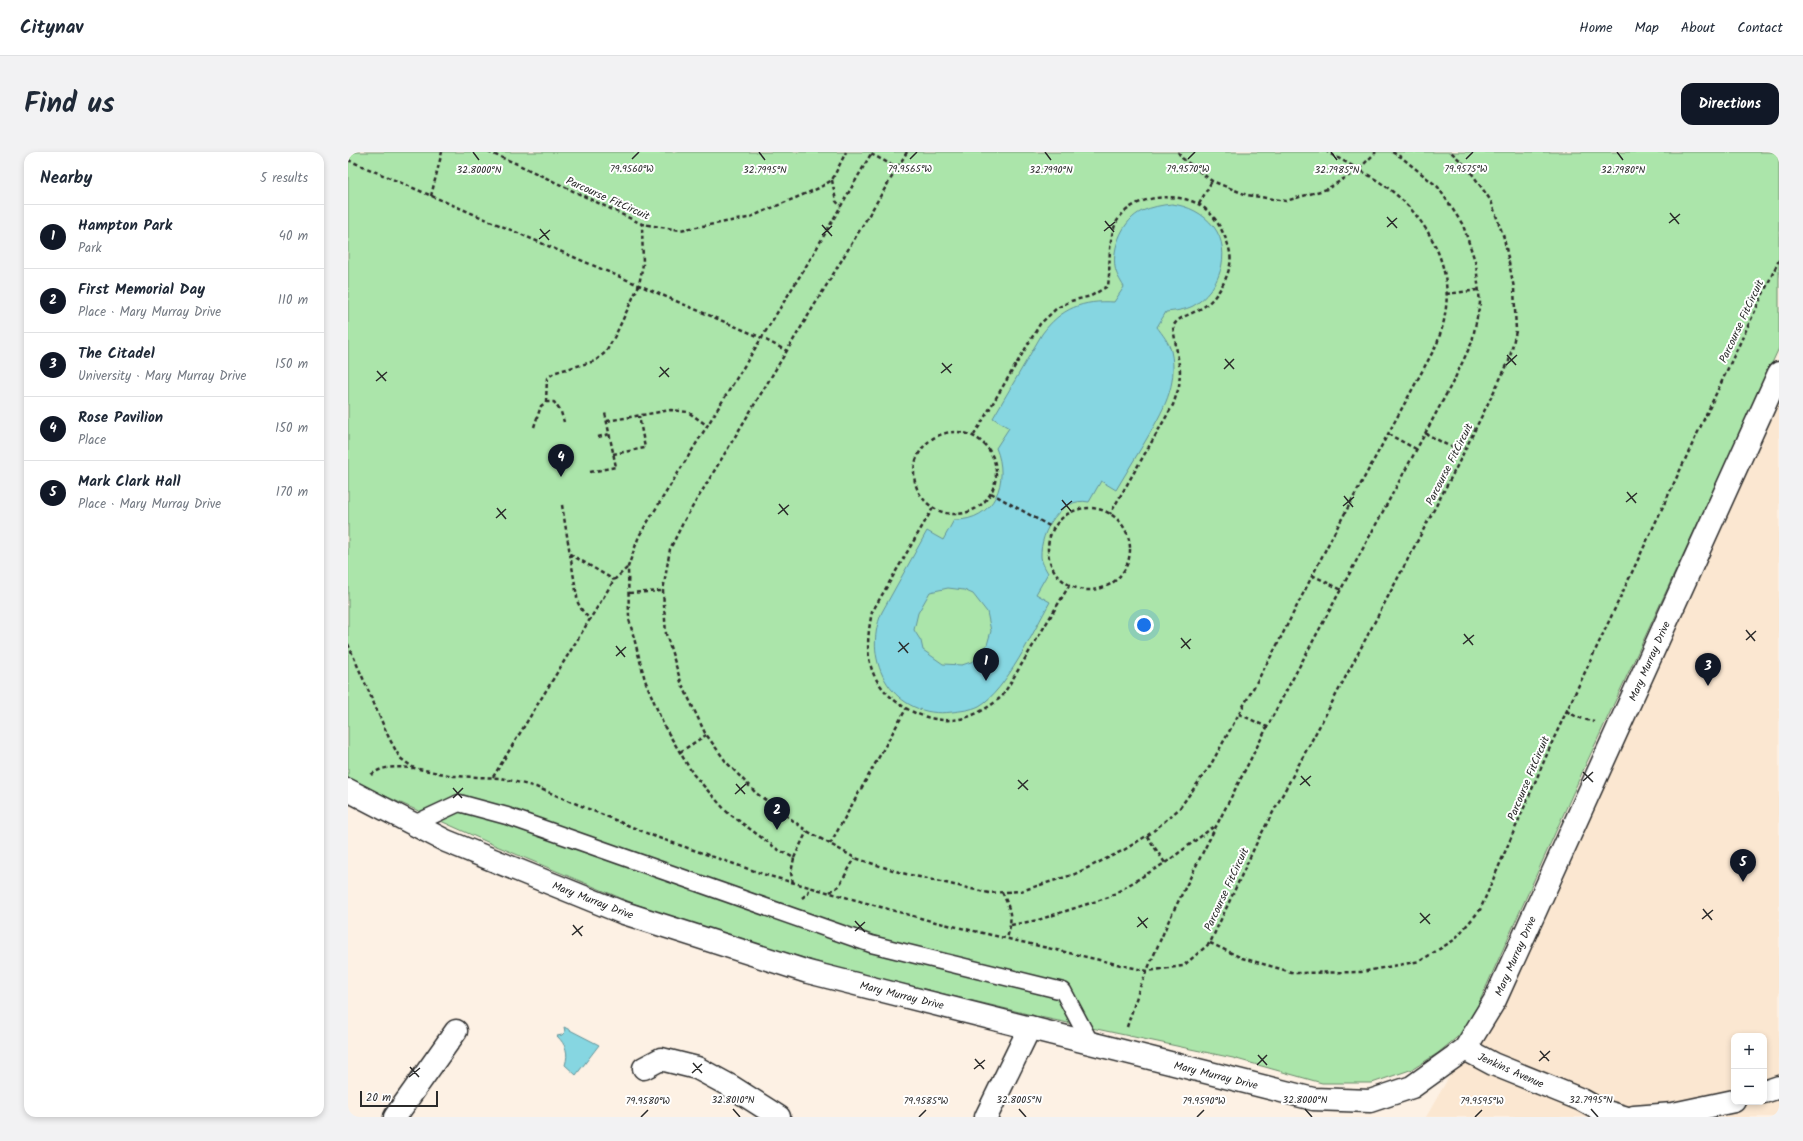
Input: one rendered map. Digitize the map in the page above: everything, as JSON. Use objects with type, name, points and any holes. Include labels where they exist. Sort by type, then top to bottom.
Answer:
[{"type":"street","name":"Mary Murray Drive","points":[[348,790],[446,841],[621,912],[808,972],[1313,1099],[1370,1101],[1412,1087],[1465,1049],[1495,1000],[1779,373]]},
{"type":"street","points":[[986,1117],[1030,1027]]},
{"type":"street","points":[[395,1117],[456,1031]]},
{"type":"street","name":"Jenkins Avenue","points":[[1465,1049],[1493,1064],[1582,1100],[1600,1110],[1624,1117]]},
{"type":"street","points":[[644,1068],[661,1059],[697,1068],[732,1087],[779,1117]]},
{"type":"street","points":[[1767,1091],[1779,1087]]},
{"type":"street","points":[[1634,1117],[1673,1114],[1731,1102]]},
{"type":"lane","points":[[414,824],[459,803],[507,816],[871,944],[1063,991],[1090,1042]]},
{"type":"path","points":[[431,196],[442,152]]},
{"type":"path","name":"Parcourse FitCircuit","points":[[488,152],[515,163],[642,224],[680,230],[748,218],[819,188],[832,180]]},
{"type":"path","points":[[840,207],[836,201],[832,180],[846,152]]},
{"type":"path","points":[[907,152],[684,522],[670,549],[663,591],[666,634],[681,682],[706,735],[727,763],[756,793],[807,831],[855,858],[902,873],[989,893],[1021,891],[1075,874],[1124,850],[1147,836],[1179,809],[1210,766],[1239,714],[1275,649],[1312,575],[1437,344],[1446,314],[1446,280],[1437,246],[1418,216],[1388,188],[1327,152]]},
{"type":"path","points":[[1178,152],[1182,158],[1212,181],[1247,195],[1286,201],[1327,189],[1358,170],[1376,152]]},
{"type":"path","points":[[1126,1032],[1140,987],[1169,920],[1267,727],[1455,378],[1472,342],[1480,303],[1476,264],[1463,225],[1438,187],[1401,157],[1392,152]]},
{"type":"path","name":"Parcourse FitCircuit","points":[[1451,152],[1468,168],[1492,201],[1504,238],[1514,288],[1516,331],[1509,361],[1466,449],[1258,840],[1210,943],[1242,958],[1295,973],[1361,972],[1420,961],[1454,940],[1480,910],[1566,711],[1779,260]]},
{"type":"path","points":[[794,858],[777,849],[727,812],[693,774],[664,726],[645,680],[629,620],[628,566],[639,536],[762,338],[872,153],[898,168]]},
{"type":"path","points":[[348,160],[762,338],[787,351]]},
{"type":"path","points":[[1199,204],[1212,181]]},
{"type":"path","points":[[974,435],[1040,324],[1056,308],[1071,301],[1091,296],[1108,286],[1111,238],[1117,222],[1126,212],[1153,197],[1179,198],[1199,204],[1208,210],[1218,223],[1228,244],[1230,265],[1222,287],[1211,301],[1201,308],[1175,321],[1173,327],[1180,371],[1179,386],[1173,405],[1110,514]]},
{"type":"path","points":[[546,402],[547,378],[556,372],[595,361],[606,352],[616,334],[639,285],[643,264],[642,224]]},
{"type":"path","points":[[1446,294],[1478,290]]},
{"type":"path","points":[[534,427],[541,406],[546,402],[554,402],[561,412],[564,422]]},
{"type":"path","points":[[607,421],[671,410],[688,412],[708,426]]},
{"type":"path","points":[[590,472],[616,467],[605,413]]},
{"type":"path","points":[[613,454],[645,448],[639,416]]},
{"type":"path","points":[[960,431],[974,435],[985,443],[992,454],[996,467],[996,481],[992,493],[983,504],[972,511],[965,513],[945,513],[933,508],[922,499],[915,486],[913,472],[916,458],[923,446],[933,437],[946,432],[960,431]]},
{"type":"path","points":[[1425,433],[1447,445],[1466,449]]},
{"type":"path","points":[[598,437],[610,434]]},
{"type":"path","points":[[1388,434],[1416,449]]},
{"type":"path","points":[[992,493],[1053,528]]},
{"type":"path","points":[[562,505],[578,603],[583,612],[591,620]]},
{"type":"path","points":[[933,508],[872,612],[868,629],[868,651],[874,675],[890,697],[906,709],[930,718],[952,720],[972,715],[992,706],[1003,696],[1069,586]]},
{"type":"path","points":[[1085,508],[1098,509],[1110,514],[1121,523],[1128,536],[1130,549],[1128,564],[1121,576],[1110,585],[1096,590],[1082,590],[1069,586],[1058,577],[1051,566],[1048,554],[1048,540],[1053,528],[1061,518],[1072,511],[1085,508]]},
{"type":"path","points":[[570,554],[614,580]]},
{"type":"path","points":[[493,777],[505,754],[591,620],[614,580],[628,566]]},
{"type":"path","points":[[1312,575],[1342,590]]},
{"type":"path","points":[[629,593],[663,591]]},
{"type":"path","points":[[348,644],[389,738],[400,758],[414,768]]},
{"type":"path","points":[[830,844],[906,709]]},
{"type":"path","points":[[1566,711],[1577,717],[1596,722]]},
{"type":"path","points":[[1239,714],[1267,727]]},
{"type":"path","points":[[680,752],[706,735]]},
{"type":"path","points":[[368,778],[376,771],[389,767],[414,768],[454,776],[493,777],[536,787],[656,838],[793,883],[931,921],[1147,972],[1183,966],[1210,943]]},
{"type":"path","points":[[1011,925],[1038,920],[1109,897],[1165,863],[1218,823]]},
{"type":"path","points":[[793,883],[791,873],[794,858],[807,831]]},
{"type":"path","points":[[1147,836],[1165,863]]},
{"type":"path","points":[[830,893],[839,886],[855,858]]},
{"type":"path","points":[[808,893],[810,887]]},
{"type":"path","points":[[1002,892],[1010,908],[1011,925],[1007,938]]},
{"type":"shaded area","points":[[1779,373],[1779,1117],[1426,1117],[1465,1049]]},
{"type":"green space","points":[[348,152],[1779,152],[1779,348],[1586,764],[1478,1005],[1461,1034],[1438,1053],[1413,1069],[1372,1083],[1322,1083],[1233,1058],[1040,1017],[845,970],[723,934],[635,904],[494,845],[383,795],[348,777]]},
{"type":"water","points":[[1172,204],[1189,208],[1210,222],[1220,237],[1223,259],[1216,281],[1210,291],[1193,306],[1166,312],[1157,327],[1169,344],[1173,363],[1171,387],[1168,398],[1158,419],[1116,490],[1101,481],[1089,502],[1079,502],[1061,510],[1048,527],[1044,537],[1041,556],[1042,562],[1048,573],[1036,594],[1050,602],[1019,659],[999,687],[979,706],[969,709],[952,712],[932,712],[914,707],[899,697],[887,684],[879,668],[876,650],[876,631],[882,612],[927,531],[943,540],[954,520],[968,519],[980,514],[996,497],[1000,486],[1001,473],[1000,461],[996,448],[1009,428],[993,418],[1042,334],[1049,325],[1065,312],[1083,304],[1092,302],[1114,302],[1124,287],[1116,272],[1115,251],[1124,227],[1135,215],[1142,211],[1153,207]],"holes":[[[948,588],[964,590],[973,594],[987,612],[991,631],[987,645],[974,661],[962,665],[943,664],[923,650],[921,641],[914,630],[918,613],[930,592]]]},
{"type":"water","points":[[564,1027],[599,1045],[576,1075],[565,1065],[567,1057],[566,1049],[557,1036],[562,1035],[565,1032]]},
{"type":"place","name":"Rose Pavilion","points":[[561,477]]},
{"type":"place","name":"Hampton Park","points":[[986,681]]},
{"type":"place","name":"The Citadel","points":[[1708,686]]},
{"type":"place","name":"First Memorial Day","points":[[777,830]]},
{"type":"place","name":"Mark Clark Hall","points":[[1743,882]]}]
